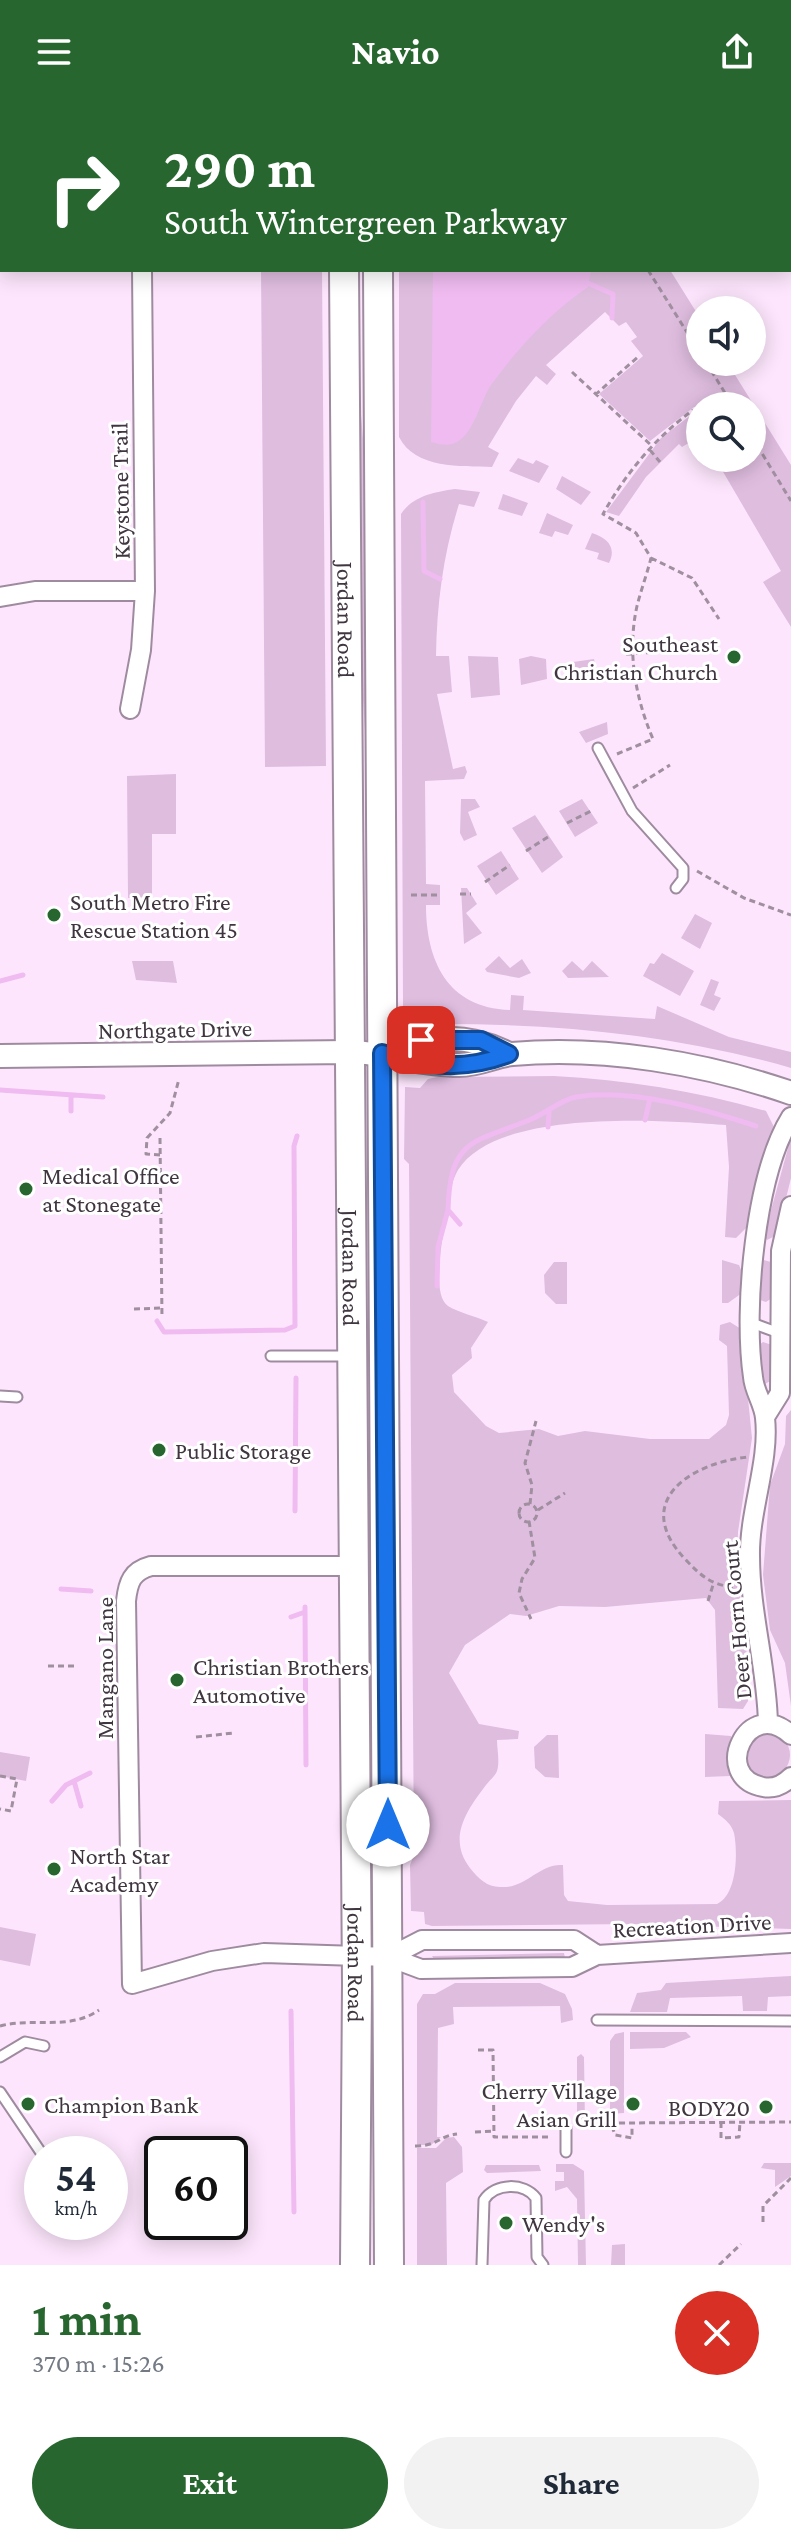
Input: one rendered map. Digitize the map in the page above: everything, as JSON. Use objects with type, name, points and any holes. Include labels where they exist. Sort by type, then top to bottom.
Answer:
[{"type":"main road","name":"Jordan Road","points":[[344,272],[355,2265]]},
{"type":"main road","name":"Jordan Road","points":[[378,272],[389,2265]]},
{"type":"street","name":"Keystone Trail","points":[[130,709],[141,650],[145,591],[142,272]]},
{"type":"street","points":[[0,597],[35,591],[145,591]]},
{"type":"street","points":[[382,1053],[421,1040],[481,1040],[509,1054],[643,1059],[722,1073],[791,1093]]},
{"type":"street","name":"Northgate Drive","points":[[0,1056],[382,1053]]},
{"type":"street","name":"Deer Horn Court","points":[[768,1724],[767,1679],[754,1609],[750,1555],[765,1417],[753,1378],[753,1250],[764,1192],[791,1117]]},
{"type":"street","name":"Deer Horn Court","points":[[765,1417],[780,1393],[781,1251],[791,1206]]},
{"type":"street","name":"Mangano Lane","points":[[352,1566],[151,1566],[141,1568],[130,1580],[126,1601],[132,1984],[240,1955],[355,1955]]},
{"type":"street","name":"Deer Horn Court","points":[[791,1735],[768,1724],[758,1726],[742,1737],[736,1756],[742,1774],[758,1786],[778,1786],[791,1777]]},
{"type":"street","name":"Recreation Drive","points":[[389,1957],[422,1940],[574,1940],[597,1955]]},
{"type":"street","name":"Recreation Drive","points":[[389,1957],[421,1969],[572,1967],[597,1955],[791,1943]]},
{"type":"street","points":[[355,1955],[389,1957]]},
{"type":"lane","points":[[598,748],[632,811],[683,868],[683,879],[676,888]]},
{"type":"lane","points":[[753,1250],[781,1251]]},
{"type":"lane","points":[[752,1323],[779,1333]]},
{"type":"lane","points":[[271,1356],[350,1356]]},
{"type":"lane","points":[[0,1396],[17,1397]]},
{"type":"lane","points":[[597,2020],[791,2021]]},
{"type":"lane","points":[[0,2057],[25,2042],[44,2046]]},
{"type":"lane","points":[[0,2092],[30,2136]]},
{"type":"lane","points":[[566,2132],[566,2152]]},
{"type":"lane","points":[[482,2265],[484,2200],[495,2189],[508,2187],[524,2188],[536,2198],[537,2257],[543,2265]]},
{"type":"path","points":[[649,272],[686,331]]},
{"type":"path","points":[[595,395],[639,356]]},
{"type":"path","points":[[572,372],[651,448],[660,462]]},
{"type":"path","points":[[686,416],[659,437],[615,493],[603,514],[636,533],[651,558],[692,578],[719,619]]},
{"type":"path","points":[[766,460],[791,501]]},
{"type":"path","points":[[612,759],[653,739],[636,693],[633,652],[636,608],[651,558]]},
{"type":"path","points":[[626,654],[676,651]]},
{"type":"path","points":[[626,792],[670,765]]},
{"type":"path","points":[[567,823],[591,811]]},
{"type":"path","points":[[526,851],[551,835]]},
{"type":"path","points":[[485,882],[510,865]]},
{"type":"path","points":[[693,868],[744,898],[791,915]]},
{"type":"path","points":[[460,894],[471,894]]},
{"type":"path","points":[[411,895],[441,895]]},
{"type":"path","points":[[160,1155],[146,1154],[147,1138],[170,1113],[179,1079]]},
{"type":"path","points":[[160,1138],[162,1318]]},
{"type":"path","points":[[134,1309],[162,1308]]},
{"type":"path","points":[[530,1504],[532,1485],[525,1463],[536,1421]]},
{"type":"path","points":[[741,1587],[713,1584],[669,1543],[665,1524],[668,1499],[677,1482],[691,1473],[752,1457]]},
{"type":"path","points":[[529,1521],[535,1518],[537,1510],[565,1493]]},
{"type":"path","points":[[530,1504],[537,1510]]},
{"type":"path","points":[[530,1504],[524,1505],[520,1512],[529,1521],[535,1558],[522,1579],[519,1593],[531,1619]]},
{"type":"path","points":[[708,1601],[713,1584]]},
{"type":"path","points":[[48,1666],[74,1666]]},
{"type":"path","points":[[196,1737],[234,1733]]},
{"type":"path","points":[[0,1776],[17,1779],[11,1811],[0,1809]]},
{"type":"path","points":[[0,2026],[15,2022],[76,2022],[99,2010]]},
{"type":"path","points":[[478,2050],[493,2050],[494,2137],[566,2132]]},
{"type":"path","points":[[721,2122],[721,2138],[739,2137],[740,2122]]},
{"type":"path","points":[[632,2123],[632,2138],[615,2135],[611,2126],[632,2123],[791,2122]]},
{"type":"path","points":[[475,2132],[494,2131]]},
{"type":"path","points":[[415,2146],[434,2145],[447,2136],[457,2134]]},
{"type":"path","points":[[763,2222],[763,2206],[791,2178]]},
{"type":"path","points":[[719,2265],[741,2244]]},
{"type":"shaded area","points":[[261,272],[322,272],[326,766],[265,767]]},
{"type":"shaded area","points":[[399,272],[671,272],[686,296],[686,376],[736,376],[746,392],[686,392],[686,413],[650,441],[599,394],[643,356],[631,341],[637,337],[626,322],[619,326],[605,312],[546,365],[556,374],[547,385],[536,376],[516,401],[488,447],[499,453],[492,467],[440,464],[416,455],[399,437]]},
{"type":"shaded area","points":[[433,272],[591,272],[588,287],[548,320],[491,385],[465,435],[449,444],[431,442]]},
{"type":"shaded area","points":[[358,377],[369,514],[367,763],[357,602]]},
{"type":"shaded area","points":[[686,419],[686,445],[682,447],[679,444],[646,477],[619,516],[606,512],[661,438]]},
{"type":"shaded area","points":[[766,425],[791,465],[791,627],[763,582],[781,571],[723,472],[766,472]]},
{"type":"shaded area","points":[[518,458],[533,464],[536,460],[549,466],[539,483],[509,471]]},
{"type":"shaded area","points":[[562,476],[591,492],[581,505],[556,489]]},
{"type":"shaded area","points":[[455,489],[480,492],[474,507],[459,504],[453,523],[439,598],[436,656],[449,656],[452,692],[437,694],[453,769],[465,766],[467,772],[464,779],[425,781],[426,884],[440,885],[440,905],[426,905],[427,925],[430,944],[444,977],[470,1000],[488,1007],[510,1010],[511,995],[524,996],[523,1010],[655,1019],[657,1006],[729,1037],[791,1052],[791,1068],[662,1040],[575,1029],[443,1024],[403,1010],[401,514],[418,499]]},
{"type":"shaded area","points":[[503,494],[528,503],[522,516],[498,509]]},
{"type":"shaded area","points":[[547,513],[573,525],[568,535],[555,531],[552,537],[539,533]]},
{"type":"shaded area","points":[[592,533],[609,544],[612,552],[609,563],[597,559],[599,553],[585,549]]},
{"type":"shaded area","points":[[468,656],[498,657],[500,695],[471,698]]},
{"type":"shaded area","points":[[531,656],[546,659],[547,679],[521,685],[519,659]]},
{"type":"shaded area","points":[[594,659],[597,675],[567,676],[566,663]]},
{"type":"shaded area","points":[[607,722],[608,734],[586,743],[579,732]]},
{"type":"shaded area","points":[[176,774],[176,834],[152,834],[152,897],[128,898],[127,776]]},
{"type":"shaded area","points":[[461,799],[475,799],[480,807],[468,812],[477,835],[464,841],[460,833]]},
{"type":"shaded area","points":[[582,799],[598,823],[575,837],[559,811]]},
{"type":"shaded area","points":[[535,815],[563,857],[542,873],[512,828]]},
{"type":"shaded area","points":[[501,851],[519,879],[496,895],[477,866]]},
{"type":"shaded area","points":[[461,888],[467,888],[477,904],[466,913],[482,933],[464,944]]},
{"type":"shaded area","points":[[695,914],[712,923],[700,949],[681,938]]},
{"type":"shaded area","points":[[662,953],[694,971],[680,996],[643,976],[650,963],[654,964]]},
{"type":"shaded area","points":[[499,956],[510,968],[522,959],[531,973],[519,978],[487,972],[485,969]]},
{"type":"shaded area","points":[[132,961],[173,961],[177,983],[136,980]]},
{"type":"shaded area","points":[[572,961],[583,971],[592,961],[609,977],[568,978],[562,971]]},
{"type":"shaded area","points":[[711,979],[719,982],[714,995],[721,998],[714,1011],[700,1005]]},
{"type":"shaded area","points":[[554,1076],[608,1080],[740,1104],[766,1111],[776,1131],[750,1224],[736,1238],[725,1237],[729,1167],[726,1125],[663,1121],[583,1122],[507,1136],[478,1150],[458,1170],[449,1195],[439,1266],[441,1294],[448,1306],[488,1322],[471,1348],[472,1358],[452,1375],[454,1392],[486,1426],[499,1433],[539,1429],[558,1436],[585,1431],[650,1439],[709,1439],[726,1425],[729,1415],[727,1346],[719,1340],[720,1325],[730,1322],[741,1329],[752,1438],[738,1532],[737,1569],[747,1656],[748,1701],[743,1709],[718,1708],[715,1610],[706,1598],[605,1607],[559,1606],[526,1616],[510,1614],[465,1645],[449,1673],[479,1724],[519,1731],[518,1739],[497,1740],[497,1771],[462,1825],[460,1846],[463,1857],[473,1872],[495,1887],[509,1887],[554,1865],[563,1865],[564,1895],[568,1901],[607,1905],[717,1904],[729,1892],[736,1862],[734,1833],[728,1822],[718,1814],[719,1801],[791,1800],[791,1929],[634,1924],[432,1926],[425,1924],[424,1912],[411,1911],[410,1865],[414,1855],[409,1164],[404,1159],[405,1087],[420,1088],[428,1079],[437,1077]]},
{"type":"shaded area","points":[[791,1137],[791,1178],[777,1235],[767,1240],[764,1236]]},
{"type":"shaded area","points":[[722,1260],[739,1265],[744,1277],[742,1293],[728,1303],[722,1303]]},
{"type":"shaded area","points":[[764,1260],[774,1263],[772,1298],[766,1302],[760,1300],[761,1263]]},
{"type":"shaded area","points":[[554,1262],[567,1262],[567,1304],[556,1304],[545,1293],[544,1275]]},
{"type":"shaded area","points":[[763,1342],[772,1345],[772,1380],[765,1384],[760,1380],[759,1345]]},
{"type":"shaded area","points":[[365,1353],[375,1496],[373,1648],[361,1495]]},
{"type":"shaded area","points":[[791,1410],[791,1706],[785,1663],[770,1630],[763,1575],[770,1485],[785,1444],[786,1416]]},
{"type":"shaded area","points":[[768,1733],[783,1740],[790,1755],[783,1770],[768,1777],[753,1770],[746,1755],[753,1740]]},
{"type":"shaded area","points":[[705,1734],[731,1736],[730,1776],[705,1777]]},
{"type":"shaded area","points":[[547,1735],[558,1735],[559,1778],[545,1777],[535,1768],[534,1747]]},
{"type":"shaded area","points":[[0,1752],[30,1757],[26,1781],[0,1776]]},
{"type":"shaded area","points":[[0,1927],[36,1934],[30,1966],[0,1960]]},
{"type":"shaded area","points":[[564,1953],[565,1958],[434,1959],[432,1956]]},
{"type":"shaded area","points":[[791,1976],[791,1996],[768,1997],[767,2011],[743,2011],[742,1996],[670,1998],[667,2012],[630,2012],[637,1993],[661,1990],[666,1983]]},
{"type":"shaded area","points":[[455,1983],[540,1983],[565,1994],[573,2020],[561,2023],[560,2006],[453,2007],[454,2024],[438,2028],[437,2137],[441,2137],[431,2145],[417,2145],[417,2004],[423,1994],[435,1994]]},
{"type":"shaded area","points":[[624,2032],[624,2113],[610,2114],[610,2041],[615,2034]]},
{"type":"shaded area","points":[[630,2032],[686,2032],[691,2037],[664,2048],[630,2049]]},
{"type":"shaded area","points":[[581,2054],[584,2057],[585,2125],[577,2128],[577,2057]]},
{"type":"shaded area","points":[[454,2137],[462,2147],[463,2172],[446,2183],[447,2265],[417,2265],[417,2148],[436,2148],[446,2138]]},
{"type":"shaded area","points":[[764,2163],[791,2163],[791,2176],[775,2187],[775,2170],[761,2168]]},
{"type":"shaded area","points":[[556,2164],[573,2164],[584,2171],[586,2265],[578,2265],[577,2199],[567,2187],[555,2191],[555,2181],[564,2181],[564,2172],[556,2172]]},
{"type":"shaded area","points":[[486,2165],[539,2165],[541,2171],[487,2173],[484,2170]]},
{"type":"shaded area","points":[[625,2244],[625,2265],[611,2265],[612,2245]]},
{"type":"waterway","points":[[585,282],[613,294],[612,318]]},
{"type":"waterway","points":[[423,502],[424,571],[440,579]]},
{"type":"waterway","points":[[0,981],[23,975]]},
{"type":"waterway","points":[[0,1090],[103,1097]]},
{"type":"waterway","points":[[71,1095],[71,1111]]},
{"type":"waterway","points":[[460,1224],[448,1210],[450,1187],[453,1170],[467,1148],[491,1134],[576,1097],[620,1095],[644,1098],[691,1107],[756,1126]]},
{"type":"waterway","points":[[645,1120],[650,1099]]},
{"type":"waterway","points":[[548,1127],[549,1112]]},
{"type":"waterway","points":[[157,1321],[164,1332],[285,1330],[295,1326],[294,1146],[297,1136]]},
{"type":"waterway","points":[[437,1286],[438,1247],[448,1210]]},
{"type":"waterway","points":[[295,1511],[296,1378]]},
{"type":"waterway","points":[[61,1589],[91,1591]]},
{"type":"waterway","points":[[305,1607],[306,1765]]},
{"type":"waterway","points":[[291,1617],[305,1612]]},
{"type":"waterway","points":[[52,1801],[66,1785],[90,1773]]},
{"type":"waterway","points":[[74,1781],[81,1806]]},
{"type":"waterway","points":[[291,2011],[294,2212]]},
{"type":"place","name":"Southeast Christian Church","points":[[734,657]]},
{"type":"place","name":"South Metro Fire Rescue Station 45","points":[[54,915]]},
{"type":"place","name":"Medical Office at Stonegate","points":[[26,1189]]},
{"type":"place","name":"Public Storage","points":[[159,1450]]},
{"type":"place","name":"Christian Brothers Automotive","points":[[177,1680]]},
{"type":"place","name":"North Star Academy","points":[[54,1869]]},
{"type":"place","name":"Champion Bank","points":[[28,2104]]},
{"type":"place","name":"Cherry Village Asian Grill","points":[[633,2104]]},
{"type":"place","name":"BODY20","points":[[766,2107]]},
{"type":"place","name":"Wendy's","points":[[506,2223]]},
{"type":"route","points":[[388,1825],[382,1053],[420,1065],[482,1065],[509,1054],[481,1040],[421,1040]]}]
